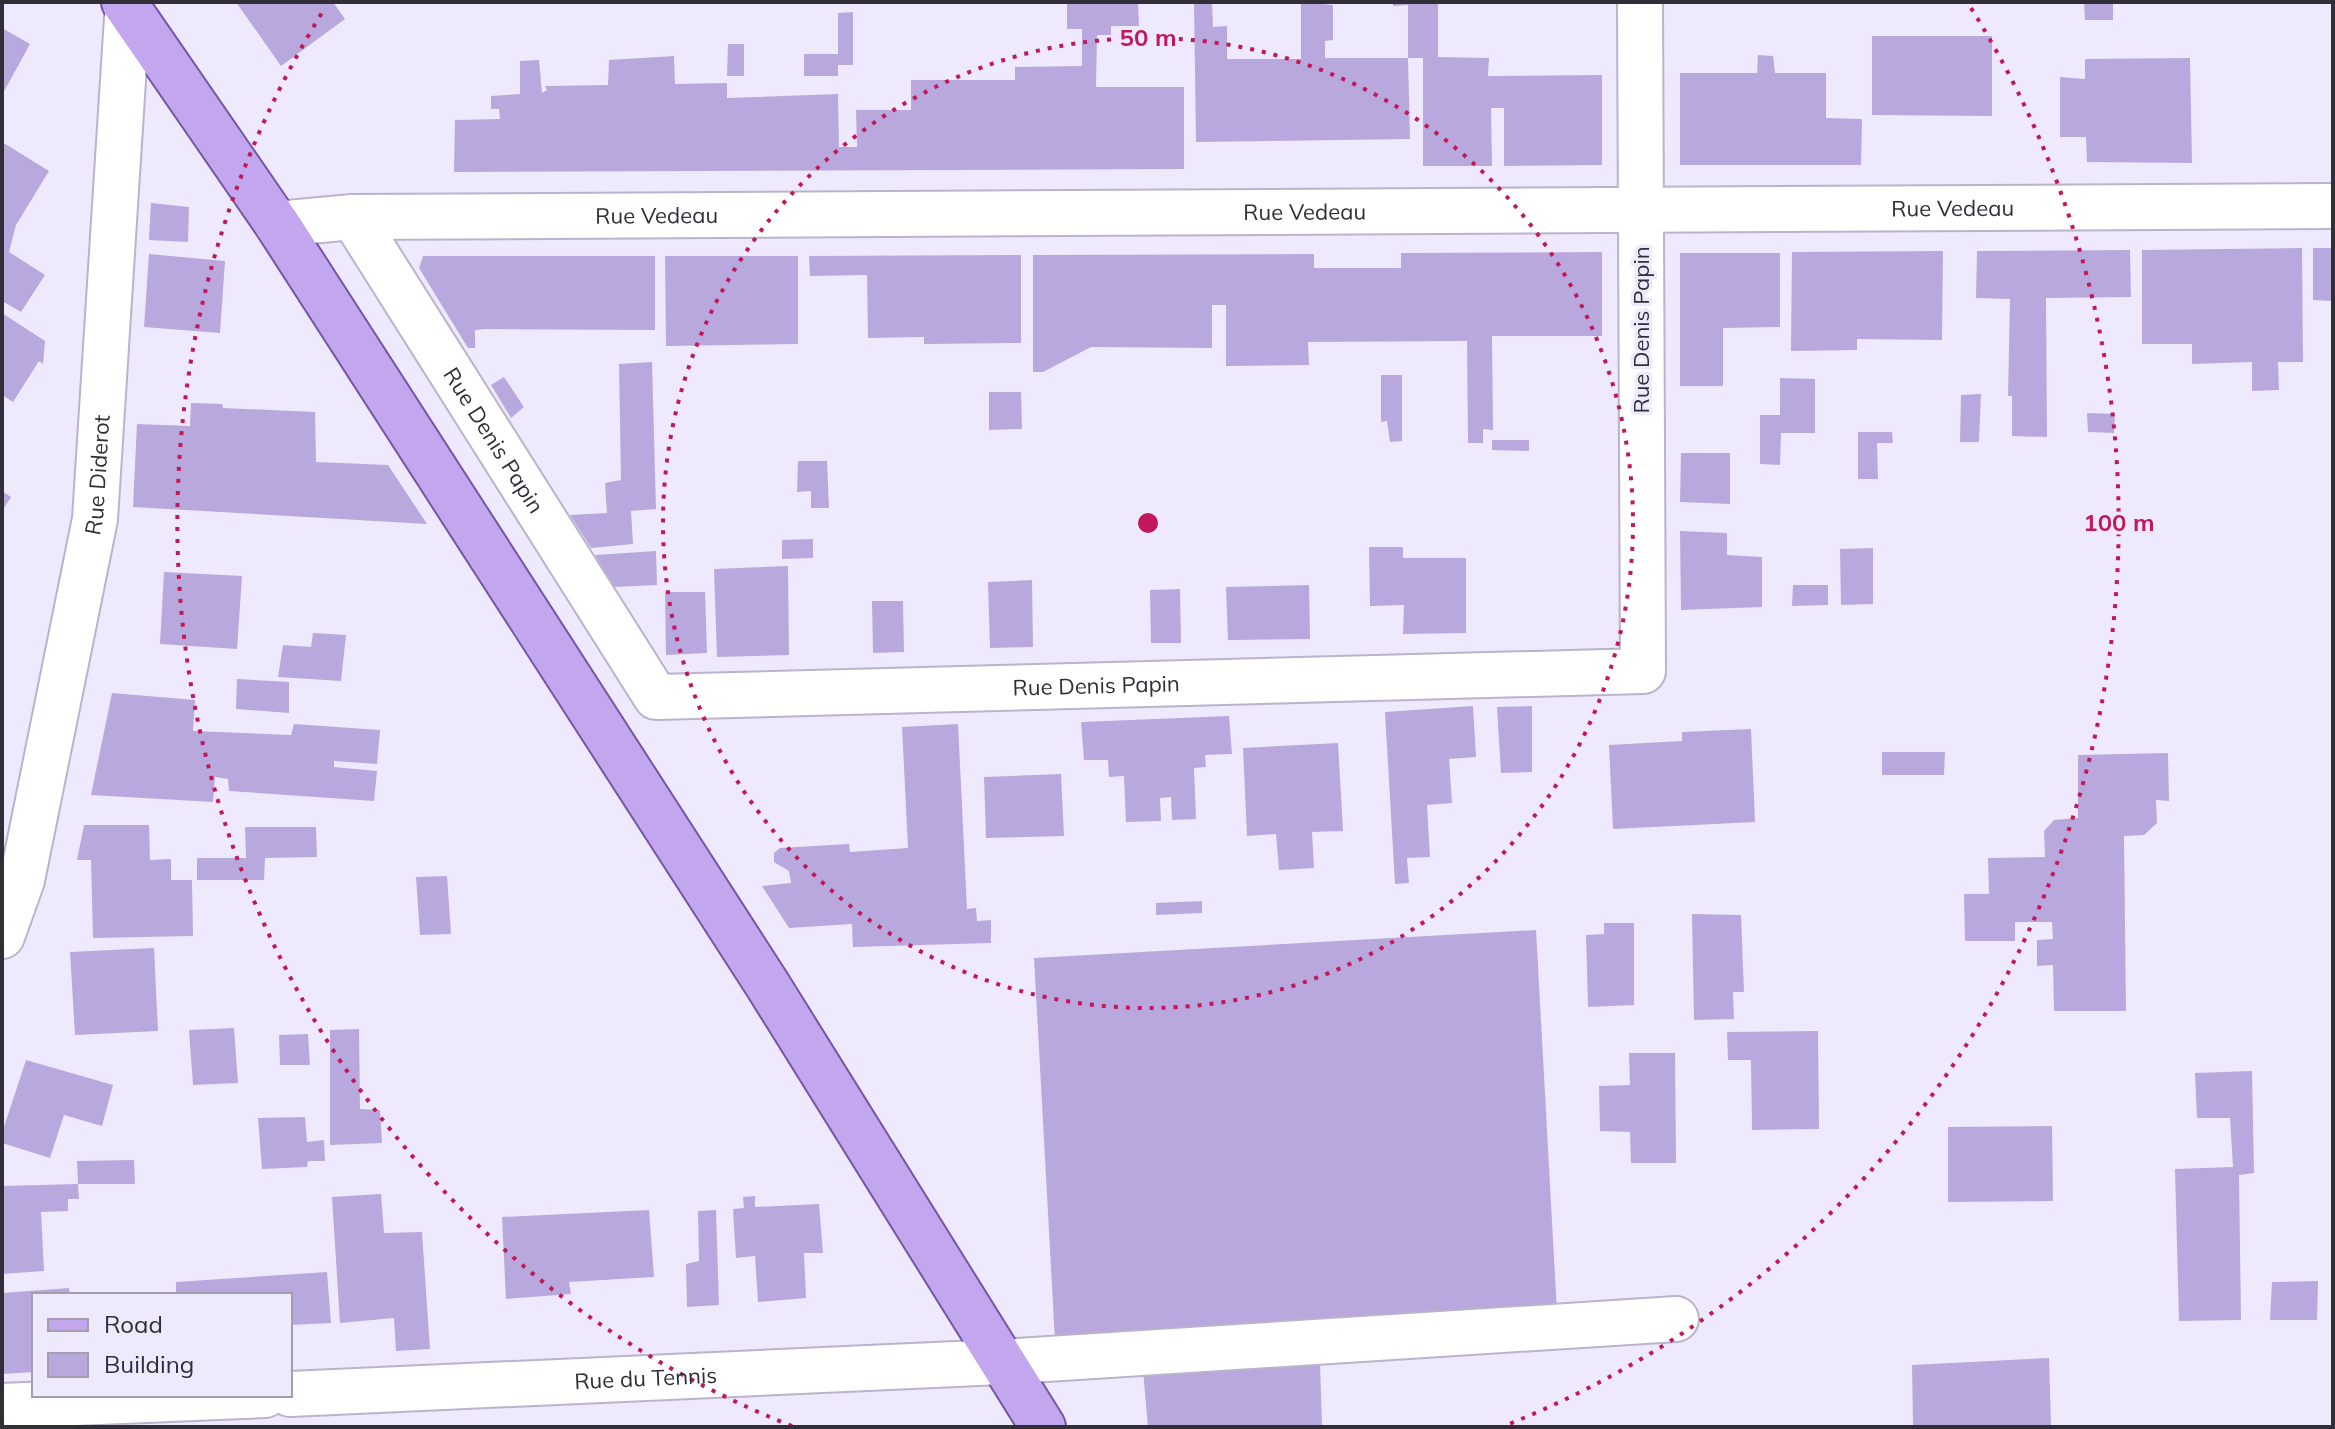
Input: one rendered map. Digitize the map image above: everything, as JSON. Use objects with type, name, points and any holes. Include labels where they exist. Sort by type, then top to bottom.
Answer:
[{"type":"main road","points":[[127,4],[277,224],[767,984],[1043,1427]]},
{"type":"street","points":[[1640,2],[1641,209]]},
{"type":"street","name":"Rue Diderot","points":[[2,936],[12,877],[95,519],[127,4]]},
{"type":"street","name":"Rue Vedeau","points":[[277,224],[353,217],[2333,206]]},
{"type":"street","name":"Rue Denis Papin","points":[[353,217],[656,697],[1643,671],[1641,209]]},
{"type":"street","name":"Rue du Tennis","points":[[292,1394],[1001,1362],[1676,1319]]},
{"type":"street","points":[[2,1406],[217,1397]]},
{"type":"building","points":[[236,2],[333,2],[345,19],[281,66]]},
{"type":"building","points":[[1067,2],[1138,2],[1139,26],[1111,26],[1111,35],[1097,35],[1096,87],[1184,87],[1184,169],[454,172],[455,120],[500,119],[499,109],[491,109],[491,96],[520,94],[520,61],[539,60],[542,93],[547,90],[545,86],[608,85],[609,60],[674,56],[675,84],[727,83],[727,98],[838,94],[839,147],[857,147],[856,110],[911,110],[911,80],[1015,80],[1015,67],[1082,66],[1082,29],[1067,29]]},
{"type":"building","points":[[1194,2],[1212,2],[1213,27],[1227,26],[1227,59],[1301,59],[1301,2],[1333,5],[1333,40],[1325,41],[1325,58],[1408,58],[1410,139],[1196,142]]},
{"type":"building","points":[[1393,2],[1438,2],[1438,57],[1489,58],[1488,76],[1602,75],[1602,165],[1504,166],[1504,108],[1491,108],[1492,166],[1423,166],[1423,58],[1408,58],[1408,5],[1393,6]]},
{"type":"building","points":[[2084,2],[2113,2],[2113,20],[2085,20]]},
{"type":"building","points":[[853,12],[853,65],[838,65],[838,76],[804,76],[804,54],[838,54],[838,13]]},
{"type":"building","points":[[2,28],[30,44],[2,95]]},
{"type":"building","points":[[1872,36],[1992,36],[1992,116],[1872,115]]},
{"type":"building","points":[[728,44],[744,44],[744,76],[727,76]]},
{"type":"building","points":[[1758,55],[1773,56],[1775,73],[1826,73],[1826,118],[1862,119],[1861,165],[1680,165],[1680,73],[1757,73]]},
{"type":"building","points":[[2190,58],[2192,163],[2087,162],[2086,137],[2060,137],[2060,77],[2085,79],[2085,59]]},
{"type":"building","points":[[2,142],[49,171],[16,225],[9,252],[45,275],[21,312],[2,301]]},
{"type":"building","points":[[151,203],[189,207],[188,242],[149,240]]},
{"type":"building","points":[[2302,248],[2303,362],[2278,362],[2279,390],[2252,391],[2252,362],[2192,364],[2192,344],[2142,344],[2142,250]]},
{"type":"building","points":[[2313,248],[2333,248],[2333,301],[2313,300]]},
{"type":"building","points":[[2130,250],[2131,297],[2046,298],[2047,437],[2012,436],[2012,396],[2008,396],[2010,299],[1976,298],[1977,251]]},
{"type":"building","points":[[1943,251],[1942,340],[1857,339],[1857,350],[1791,351],[1792,252]]},
{"type":"building","points":[[1602,252],[1602,336],[1492,336],[1493,430],[1483,429],[1483,443],[1468,443],[1467,341],[1308,342],[1309,365],[1226,366],[1226,305],[1212,305],[1212,348],[1091,347],[1043,372],[1033,372],[1033,255],[1314,254],[1314,268],[1401,268],[1401,253]]},
{"type":"building","points":[[1680,253],[1780,253],[1780,327],[1723,328],[1723,386],[1680,386]]},
{"type":"building","points":[[149,254],[225,261],[220,333],[144,327]]},
{"type":"building","points":[[1021,255],[1021,343],[924,344],[924,337],[868,338],[867,275],[810,276],[809,256]]},
{"type":"building","points":[[423,256],[655,256],[655,330],[475,330],[475,348],[468,348],[419,268]]},
{"type":"building","points":[[665,256],[798,256],[798,344],[666,346]]},
{"type":"building","points":[[2,313],[45,341],[43,364],[39,361],[13,402],[2,395]]},
{"type":"building","points":[[652,362],[656,509],[631,511],[633,544],[591,548],[570,515],[607,513],[605,483],[621,480],[619,364]]},
{"type":"building","points":[[1381,375],[1402,375],[1402,441],[1390,442],[1387,421],[1381,422]]},
{"type":"building","points":[[504,377],[524,407],[511,418],[491,385]]},
{"type":"building","points":[[1780,378],[1815,379],[1815,433],[1781,433],[1780,465],[1760,464],[1760,415],[1780,415]]},
{"type":"building","points":[[989,392],[1021,392],[1022,429],[989,430]]},
{"type":"building","points":[[1981,394],[1979,442],[1960,442],[1961,395]]},
{"type":"building","points":[[191,403],[222,404],[223,408],[315,412],[316,462],[388,465],[427,524],[133,507],[137,424],[190,426]]},
{"type":"building","points":[[2087,413],[2115,414],[2114,433],[2088,432]]},
{"type":"building","points":[[1858,432],[1892,432],[1893,443],[1877,443],[1878,479],[1858,479]]},
{"type":"building","points":[[1492,440],[1529,440],[1529,451],[1492,450]]},
{"type":"building","points":[[1681,453],[1730,453],[1730,504],[1680,502]]},
{"type":"building","points":[[798,461],[827,461],[829,508],[811,508],[811,491],[797,492]]},
{"type":"building","points":[[2,491],[11,497],[2,511]]},
{"type":"building","points":[[1680,531],[1727,533],[1727,555],[1762,557],[1762,607],[1681,610]]},
{"type":"building","points":[[813,539],[813,558],[782,559],[782,540]]},
{"type":"building","points":[[1369,547],[1403,547],[1403,558],[1466,558],[1466,633],[1403,634],[1404,605],[1370,606]]},
{"type":"building","points":[[1873,548],[1873,604],[1841,605],[1840,549]]},
{"type":"building","points":[[656,551],[657,585],[614,587],[595,555]]},
{"type":"building","points":[[788,566],[789,655],[717,657],[714,569]]},
{"type":"building","points":[[164,572],[242,576],[237,649],[160,644]]},
{"type":"building","points":[[1032,580],[1033,647],[990,648],[988,582]]},
{"type":"building","points":[[1309,585],[1310,639],[1228,640],[1226,587]]},
{"type":"building","points":[[1793,585],[1828,585],[1828,605],[1792,606]]},
{"type":"building","points":[[1180,589],[1181,643],[1151,643],[1150,590]]},
{"type":"building","points":[[665,592],[705,592],[707,653],[666,655]]},
{"type":"building","points":[[872,601],[903,601],[904,652],[873,653]]},
{"type":"building","points":[[313,633],[346,635],[341,681],[278,677],[283,645],[311,647]]},
{"type":"building","points":[[237,679],[289,682],[289,713],[236,709]]},
{"type":"building","points":[[112,693],[195,700],[193,731],[291,735],[294,724],[380,730],[377,764],[334,761],[334,767],[377,771],[374,801],[229,791],[228,779],[215,777],[213,802],[91,795]]},
{"type":"building","points":[[1473,706],[1476,757],[1449,759],[1452,803],[1427,805],[1430,857],[1407,858],[1409,883],[1395,884],[1385,712]]},
{"type":"building","points":[[1532,706],[1532,772],[1501,773],[1497,707]]},
{"type":"building","points":[[1229,716],[1232,754],[1205,755],[1206,767],[1194,768],[1196,819],[1172,820],[1171,797],[1160,798],[1161,821],[1126,822],[1124,776],[1109,777],[1108,760],[1084,760],[1081,722]]},
{"type":"building","points":[[958,724],[967,909],[976,908],[977,921],[991,920],[991,943],[853,947],[852,924],[789,928],[762,886],[791,883],[789,871],[774,862],[774,853],[780,848],[849,844],[850,852],[908,848],[902,727]]},
{"type":"building","points":[[1751,729],[1755,822],[1613,829],[1609,745],[1682,741],[1682,732]]},
{"type":"building","points":[[1338,743],[1343,831],[1312,832],[1314,868],[1279,870],[1276,834],[1247,836],[1243,748]]},
{"type":"building","points":[[1882,752],[1945,752],[1944,775],[1882,775]]},
{"type":"building","points":[[2168,753],[2169,801],[2156,800],[2157,823],[2144,835],[2124,836],[2126,1011],[2054,1011],[2053,965],[2037,966],[2037,940],[2053,939],[2052,922],[2015,922],[2015,941],[1965,941],[1964,894],[1989,894],[1988,858],[2045,857],[2044,831],[2054,820],[2078,818],[2078,755]]},
{"type":"building","points":[[1061,774],[1064,836],[986,838],[984,777]]},
{"type":"building","points":[[84,825],[149,825],[150,860],[171,859],[171,880],[192,880],[193,936],[93,938],[91,860],[77,860]]},
{"type":"building","points":[[245,827],[316,827],[317,857],[265,858],[264,880],[197,880],[197,858],[246,858]]},
{"type":"building","points":[[447,876],[451,934],[420,935],[416,877]]},
{"type":"building","points":[[1202,901],[1202,913],[1156,915],[1156,903]]},
{"type":"building","points":[[1692,914],[1741,915],[1744,992],[1733,992],[1734,1019],[1694,1020]]},
{"type":"building","points":[[1604,923],[1634,923],[1634,1005],[1588,1007],[1586,935],[1604,934]]},
{"type":"building","points":[[1536,930],[1557,1312],[1055,1340],[1034,958]]},
{"type":"building","points":[[154,948],[158,1031],[75,1035],[70,952]]},
{"type":"building","points":[[234,1028],[238,1083],[193,1085],[189,1030]]},
{"type":"building","points":[[359,1029],[360,1109],[380,1110],[382,1143],[330,1145],[330,1030]]},
{"type":"building","points":[[1818,1031],[1819,1129],[1752,1130],[1751,1060],[1728,1060],[1727,1032]]},
{"type":"building","points":[[308,1034],[310,1065],[280,1065],[279,1035]]},
{"type":"building","points":[[1629,1053],[1675,1053],[1676,1163],[1631,1163],[1630,1132],[1600,1131],[1599,1086],[1630,1085]]},
{"type":"building","points":[[26,1060],[113,1085],[102,1126],[64,1115],[50,1158],[2,1143],[2,1133]]},
{"type":"building","points":[[2252,1071],[2254,1173],[2239,1175],[2241,1320],[2179,1321],[2175,1169],[2233,1167],[2230,1118],[2197,1118],[2195,1073]]},
{"type":"building","points":[[305,1117],[307,1142],[324,1140],[325,1161],[308,1161],[307,1167],[262,1169],[258,1118]]},
{"type":"building","points":[[2052,1126],[2053,1201],[1948,1202],[1948,1127]]},
{"type":"building","points":[[134,1160],[135,1184],[78,1184],[77,1161]]},
{"type":"building","points":[[78,1184],[79,1199],[68,1199],[68,1211],[41,1212],[44,1271],[2,1274],[2,1186]]},
{"type":"building","points":[[381,1194],[384,1233],[422,1232],[430,1349],[396,1351],[394,1318],[340,1323],[332,1197]]},
{"type":"building","points":[[755,1196],[755,1207],[819,1204],[823,1253],[804,1253],[806,1298],[758,1302],[755,1256],[736,1258],[733,1209],[744,1208],[743,1197]]},
{"type":"building","points":[[649,1210],[654,1277],[569,1282],[571,1294],[506,1299],[502,1217]]},
{"type":"building","points":[[716,1210],[719,1305],[687,1307],[686,1264],[699,1261],[698,1211]]},
{"type":"building","points":[[327,1272],[331,1323],[292,1325],[292,1293],[176,1293],[176,1282]]},
{"type":"building","points":[[2318,1281],[2317,1320],[2270,1320],[2272,1282]]},
{"type":"building","points":[[69,1288],[70,1293],[32,1293],[32,1372],[2,1374],[2,1293]]},
{"type":"building","points":[[2049,1358],[2051,1426],[1913,1427],[1912,1365]]},
{"type":"building","points":[[1320,1362],[1322,1427],[1148,1427],[1143,1370]]}]
